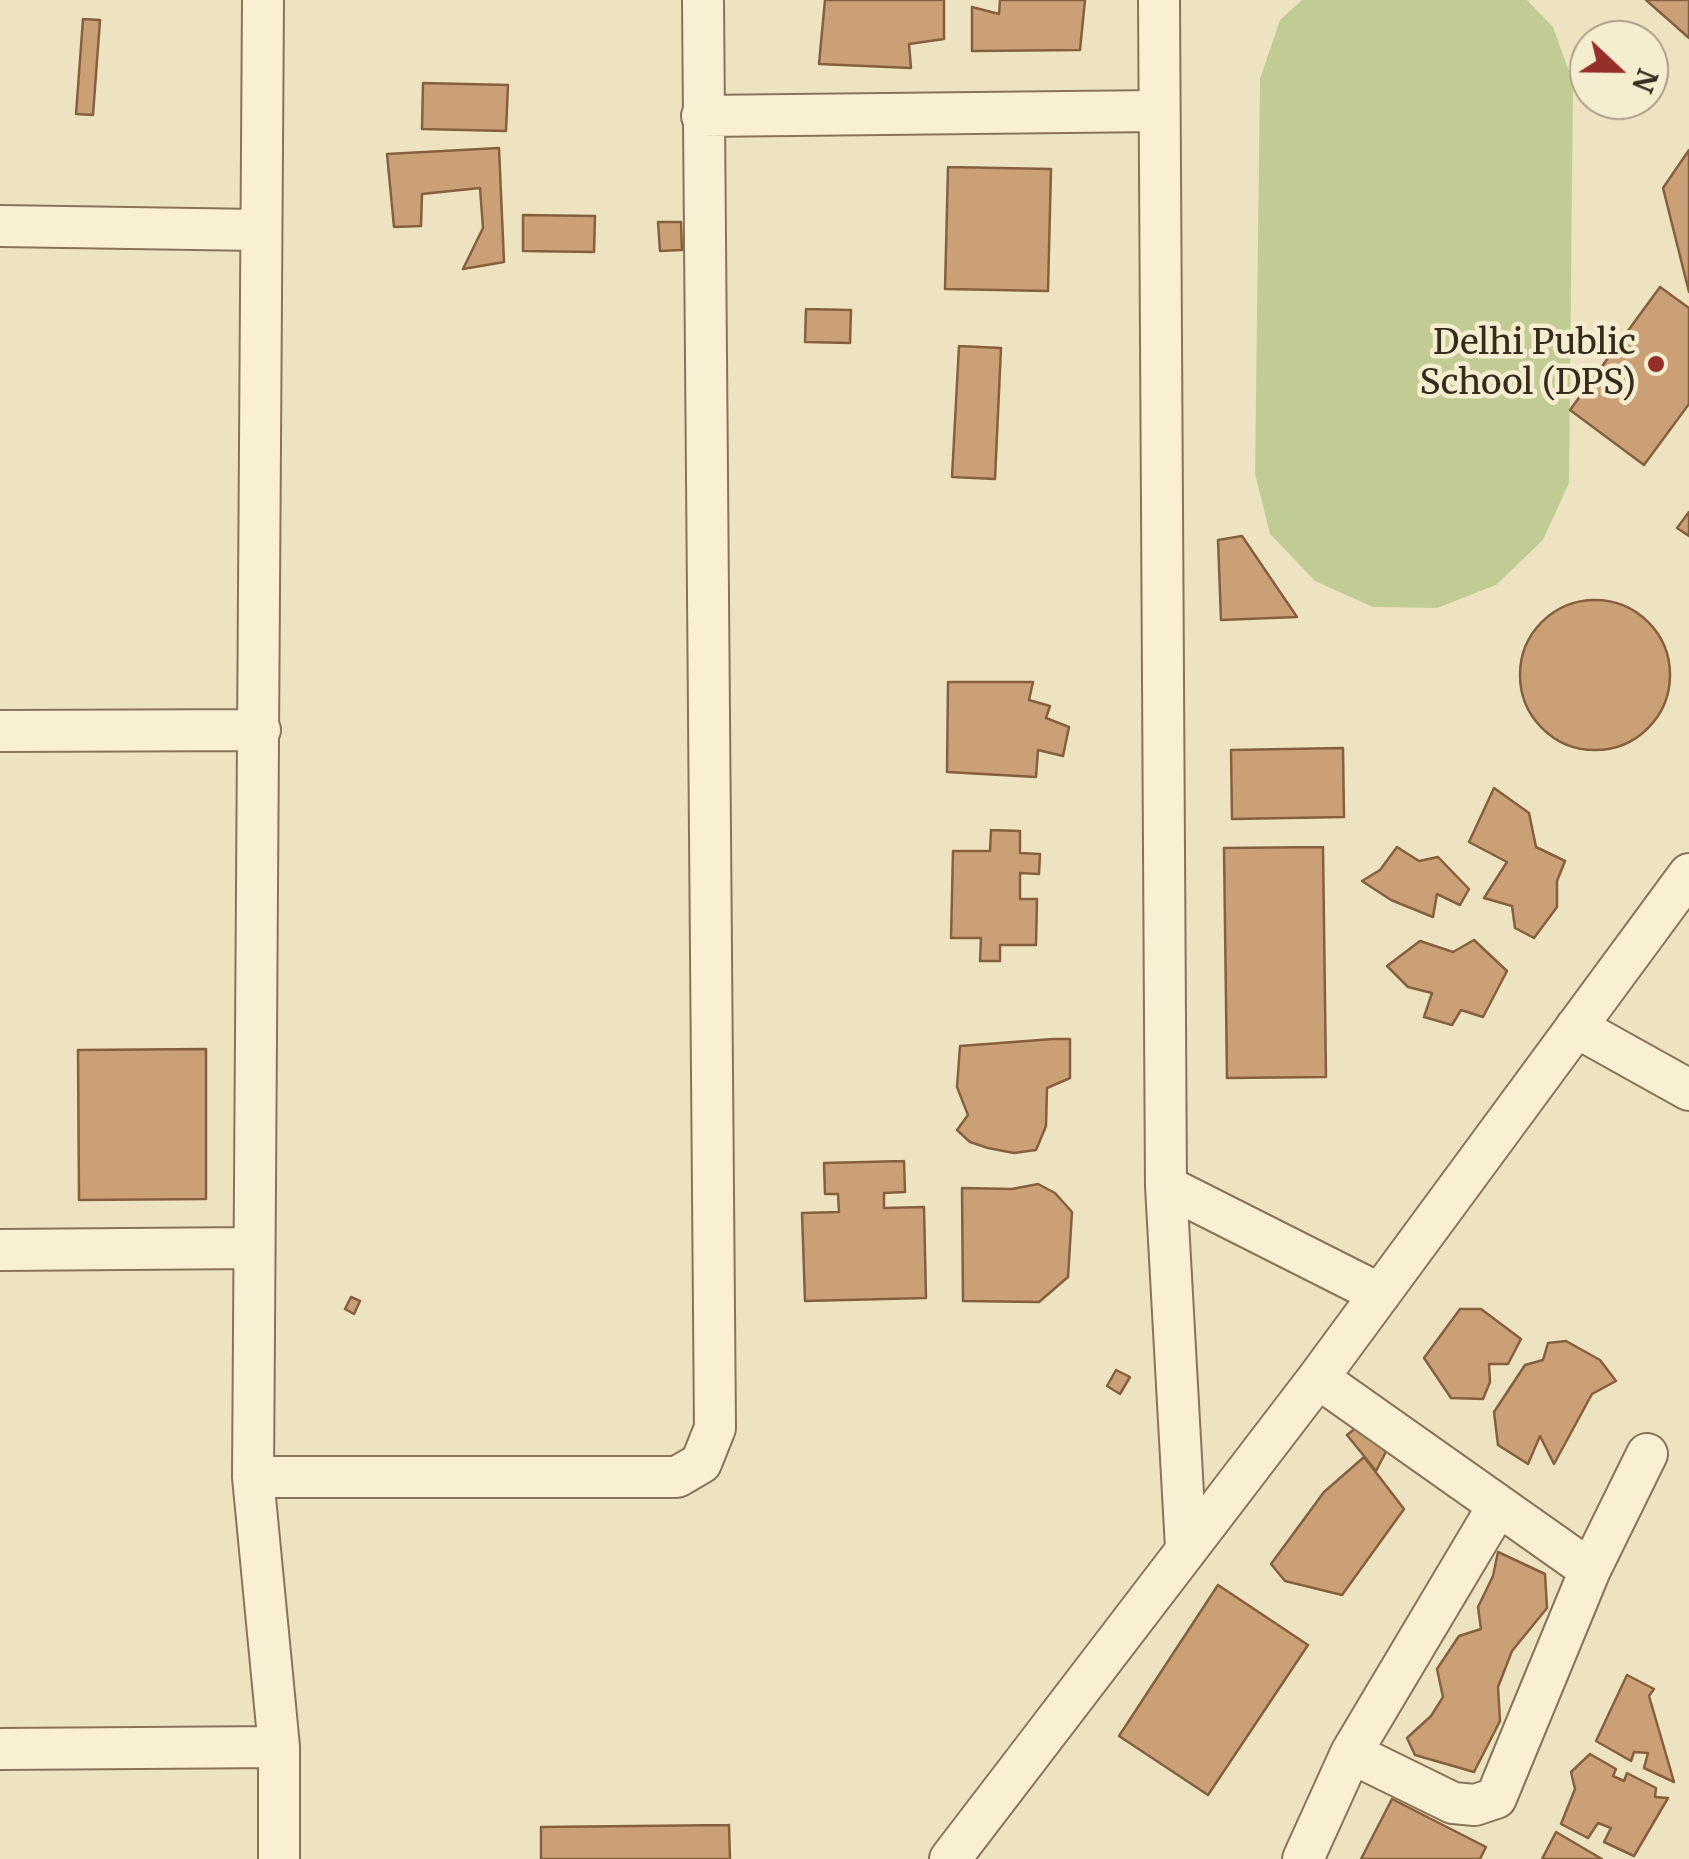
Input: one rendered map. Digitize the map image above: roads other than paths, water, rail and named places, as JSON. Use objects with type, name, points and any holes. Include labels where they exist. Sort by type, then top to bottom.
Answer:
[{"type":"street","points":[[263,0],[253,1477],[279,1746],[279,1859]]},
{"type":"street","points":[[253,1477],[677,1477],[702,1463],[715,1428],[702,0]]},
{"type":"street","points":[[1159,0],[1166,1186],[1186,1548]]},
{"type":"street","points":[[702,116],[1158,111]]},
{"type":"street","points":[[0,226],[259,230]]},
{"type":"street","points":[[0,731],[260,730]]},
{"type":"street","points":[[950,1859],[1318,1378],[1689,874]]},
{"type":"street","points":[[1576,1027],[1689,1090]]},
{"type":"street","points":[[1166,1186],[1380,1294]]},
{"type":"street","points":[[0,1250],[252,1248]]},
{"type":"street","points":[[1318,1378],[1590,1570]]},
{"type":"street","points":[[1351,1753],[1453,1803],[1475,1805],[1496,1798],[1590,1570],[1647,1454]]},
{"type":"street","points":[[1303,1859],[1351,1753],[1498,1506]]},
{"type":"street","points":[[0,1749],[279,1746]]},
{"type":"place","name":"Delhi Public School (DPS)","points":[[1656,364]]}]
